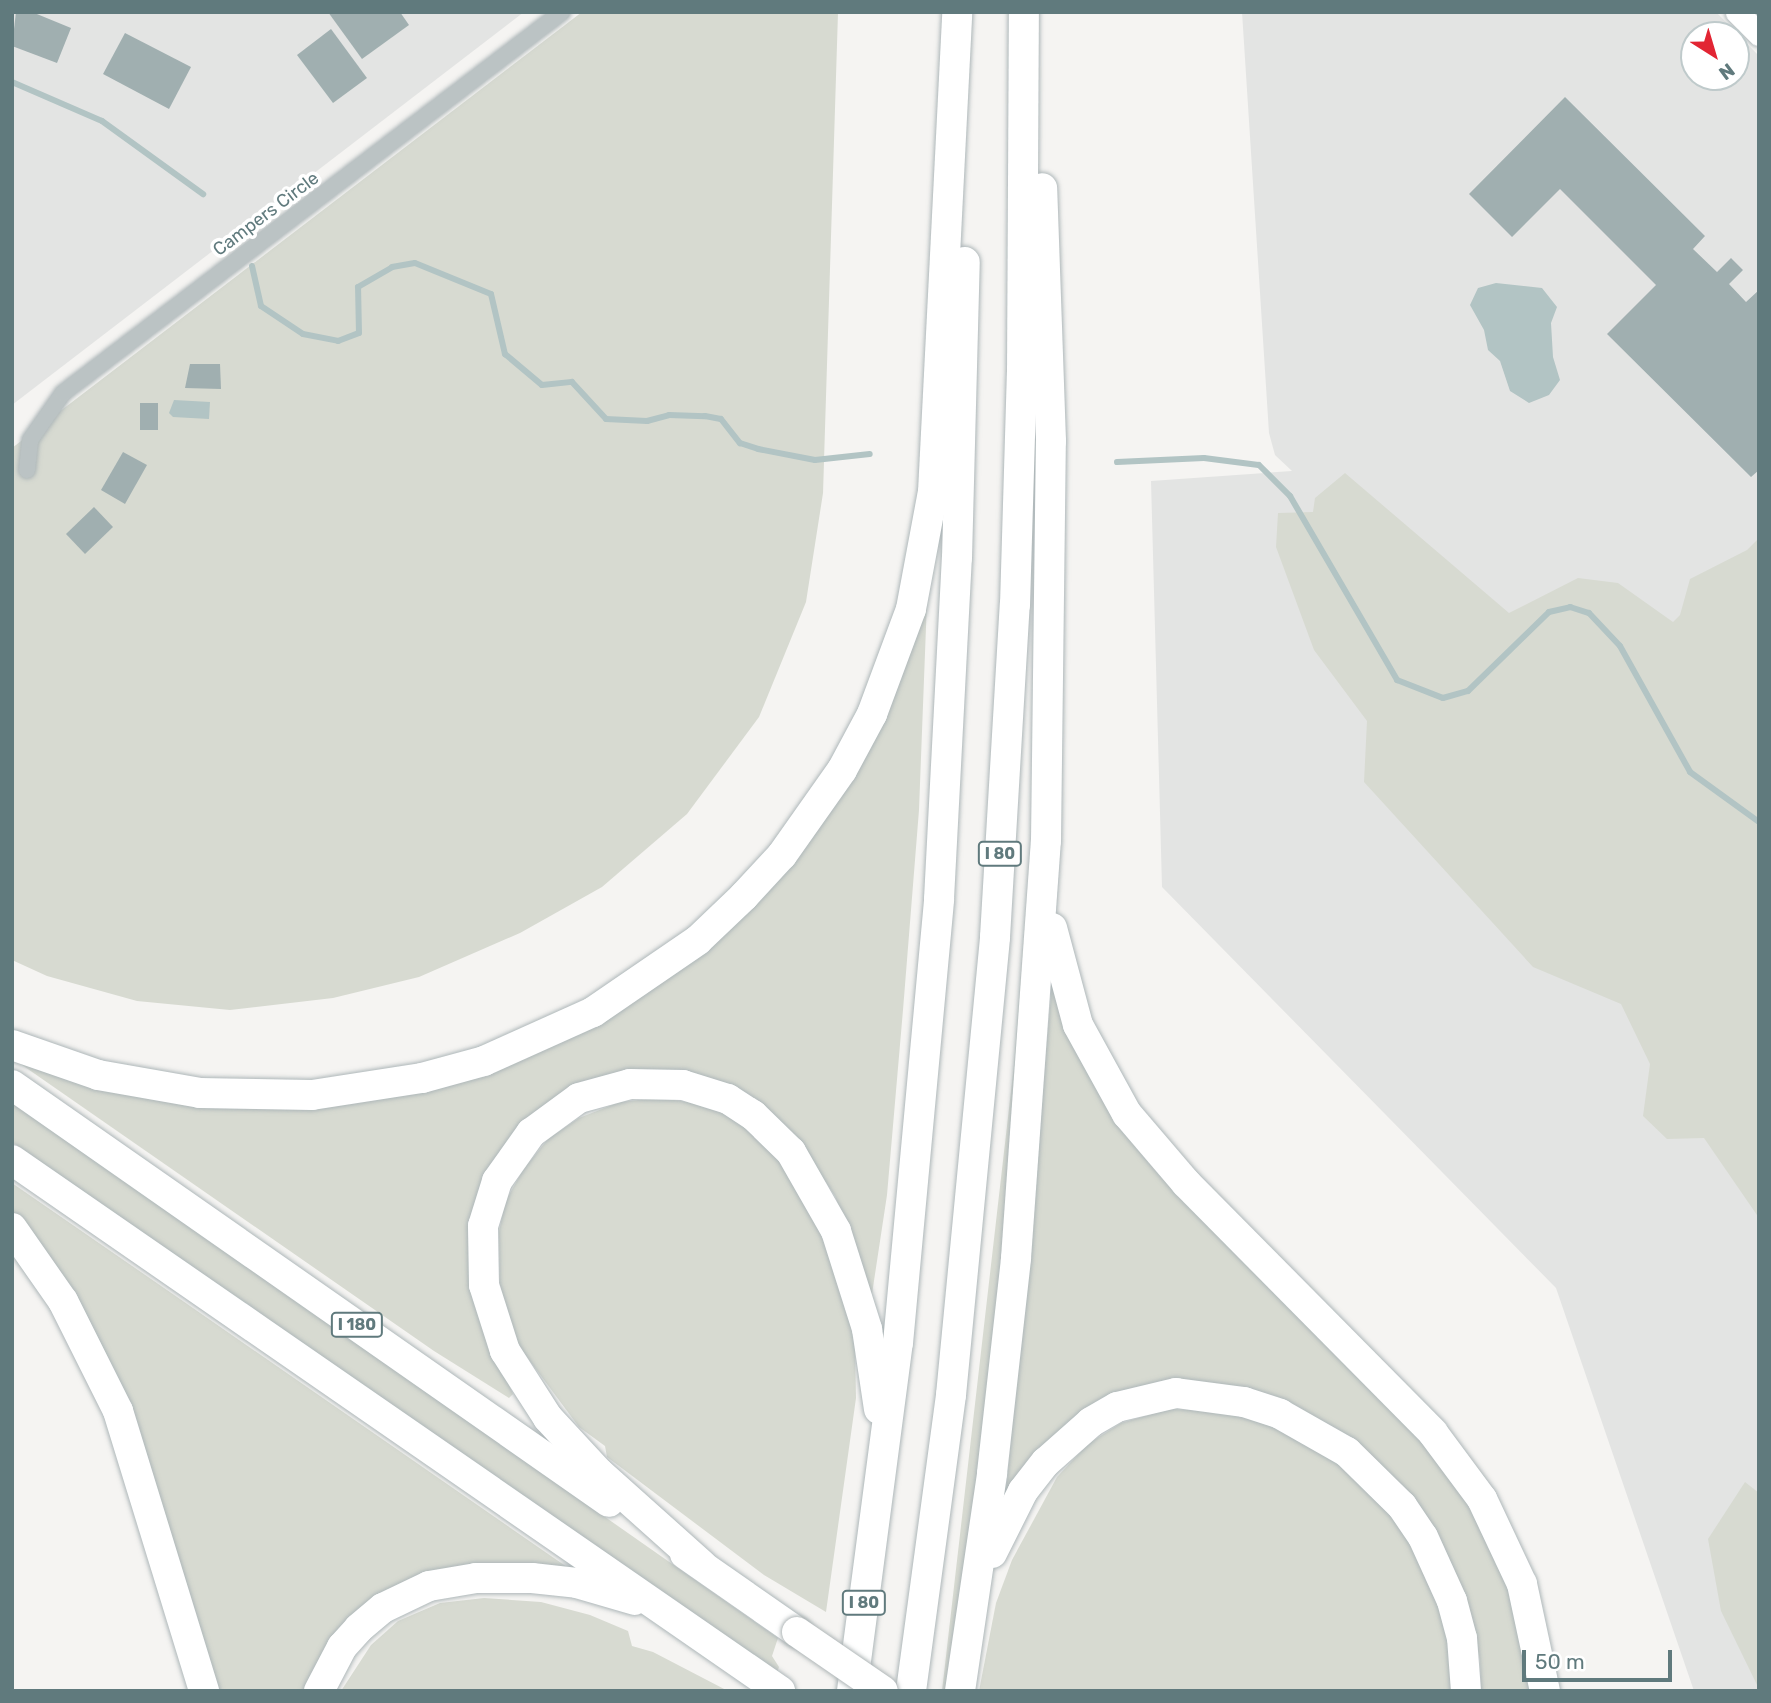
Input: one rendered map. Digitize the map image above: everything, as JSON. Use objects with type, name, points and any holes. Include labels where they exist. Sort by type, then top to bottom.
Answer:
[{"type":"highway","points":[[12,1045],[98,1075],[200,1093],[312,1095],[422,1078],[509,1051],[593,1012],[698,940],[744,896],[796,836],[842,770],[872,714],[911,610],[933,492],[957,12]]},
{"type":"highway","name":"I 80","points":[[852,1691],[877,1515],[921,1120],[952,674],[964,313],[965,12]]},
{"type":"highway","name":"I 80","points":[[911,1691],[953,1381],[995,937],[1015,605],[1022,373],[1024,12]]},
{"type":"highway","points":[[960,1691],[972,1617],[1016,1258],[1046,841],[1051,440],[1046,247],[1031,12]]},
{"type":"highway","points":[[1046,841],[1052,933],[1062,976],[1100,1071],[1154,1149],[1457,1462],[1482,1499],[1522,1584],[1545,1691]]},
{"type":"highway","points":[[702,1565],[599,1473],[548,1418],[505,1351],[484,1285],[483,1226],[497,1181],[512,1155],[553,1114],[607,1088],[654,1082],[706,1091],[753,1115],[791,1152],[836,1231],[867,1329],[880,1430],[877,1515]]},
{"type":"highway","name":"I 180","points":[[12,1085],[883,1691]]},
{"type":"highway","points":[[12,1160],[777,1688]]},
{"type":"highway","points":[[12,1228],[63,1301],[118,1411],[204,1691]]},
{"type":"highway","points":[[972,1617],[998,1534],[1023,1491],[1068,1440],[1118,1407],[1156,1396],[1207,1394],[1280,1414],[1315,1431],[1376,1477],[1402,1506],[1423,1537],[1452,1601],[1466,1691]]},
{"type":"highway","points":[[319,1691],[342,1647],[383,1608],[429,1586],[459,1580],[532,1578],[578,1584],[622,1596],[680,1621]]},
{"type":"main road","points":[[1737,12],[1759,34]]},
{"type":"street","name":"Campers Circle","points":[[27,470],[30,440],[63,393],[562,12]]},
{"type":"shaded area","points":[[12,12],[524,12],[12,405]]},
{"type":"shaded area","points":[[582,12],[838,12],[823,493],[806,602],[759,717],[687,814],[602,887],[520,933],[419,977],[333,998],[230,1010],[137,1001],[47,976],[12,960],[12,448]]},
{"type":"shaded area","points":[[1242,12],[1716,12],[1725,21],[1680,21],[1680,91],[1750,91],[1750,47],[1759,56],[1759,1691],[1694,1691],[1556,1288],[1162,887],[1151,481],[1292,471],[1275,455],[1269,433]]},
{"type":"shaded area","points":[[1496,283],[1542,288],[1557,307],[1551,323],[1553,357],[1560,380],[1549,395],[1529,403],[1510,391],[1500,361],[1488,350],[1484,330],[1470,305],[1478,288]]},
{"type":"shaded area","points":[[174,400],[210,402],[209,419],[173,417],[169,413]]},
{"type":"shaded area","points":[[1345,473],[1509,613],[1578,578],[1618,583],[1673,622],[1680,615],[1690,579],[1747,550],[1759,538],[1759,1218],[1704,1138],[1667,1139],[1643,1116],[1650,1064],[1621,1004],[1533,967],[1364,782],[1367,721],[1314,650],[1276,547],[1278,513],[1313,512],[1315,498]]},
{"type":"shaded area","points":[[927,601],[919,810],[887,1195],[872,1294],[835,1196],[805,1151],[777,1120],[611,1078],[487,1178],[497,1358],[513,1394],[509,1398],[434,1351],[12,1058],[135,1093],[464,1077],[750,902]]},
{"type":"shaded area","points":[[1031,841],[1037,841],[990,1406],[951,1691],[942,1691],[1014,1065]]},
{"type":"shaded area","points":[[1054,963],[1110,1096],[1428,1438],[1501,1545],[1540,1691],[1481,1691],[1480,1660],[1467,1603],[1438,1533],[1404,1487],[1351,1438],[1162,1384],[1006,1493]]},
{"type":"shaded area","points":[[659,1098],[709,1105],[749,1129],[789,1168],[810,1201],[846,1298],[855,1348],[856,1398],[826,1612],[764,1575],[607,1457],[605,1446],[579,1427],[518,1345],[500,1296],[499,1232],[505,1202],[523,1170],[548,1139],[579,1118],[620,1102]]},
{"type":"shaded area","points":[[12,1102],[778,1638],[772,1656],[779,1667],[777,1673],[12,1142]]},
{"type":"shaded area","points":[[12,1183],[593,1585],[413,1583],[311,1691],[217,1691],[46,1261],[12,1213]]},
{"type":"shaded area","points":[[1170,1409],[1215,1411],[1259,1420],[1306,1442],[1364,1483],[1397,1520],[1425,1564],[1448,1625],[1455,1691],[979,1691],[996,1603],[1012,1560],[1057,1477],[1088,1444],[1121,1423]]},
{"type":"shaded area","points":[[1745,1482],[1759,1493],[1759,1689],[1721,1611],[1708,1539]]},
{"type":"shaded area","points":[[484,1598],[541,1602],[590,1615],[628,1631],[632,1646],[653,1652],[728,1691],[341,1691],[371,1645],[398,1621],[440,1603]]},
{"type":"building","points":[[16,12],[32,12],[71,28],[57,63],[12,46]]},
{"type":"building","points":[[328,12],[400,12],[409,25],[362,59]]},
{"type":"building","points":[[331,29],[367,78],[333,103],[297,55]]},
{"type":"building","points":[[125,33],[191,67],[169,109],[103,74]]},
{"type":"building","points":[[1565,97],[1705,236],[1693,249],[1717,272],[1731,258],[1743,270],[1729,284],[1746,302],[1759,290],[1759,470],[1751,477],[1607,334],[1656,285],[1560,189],[1512,237],[1469,194]]},
{"type":"building","points":[[190,364],[220,364],[221,389],[185,388]]},
{"type":"building","points":[[140,403],[158,403],[158,430],[140,430]]},
{"type":"building","points":[[123,452],[147,465],[125,504],[101,490]]},
{"type":"building","points":[[94,507],[113,527],[85,554],[66,534]]},
{"type":"waterway","points":[[12,82],[102,121],[203,194]]},
{"type":"waterway","points":[[252,266],[261,306],[303,334],[338,341],[359,333],[358,287],[392,267],[415,263],[491,294],[505,354],[542,385],[572,382],[606,419],[647,421],[669,415],[705,416],[721,419],[740,443],[758,449],[815,460],[870,454]]},
{"type":"waterway","points":[[1117,462],[1204,458],[1259,465],[1290,496],[1397,680],[1443,698],[1468,691],[1549,612],[1570,607],[1589,613],[1620,646],[1690,772],[1759,822]]}]
